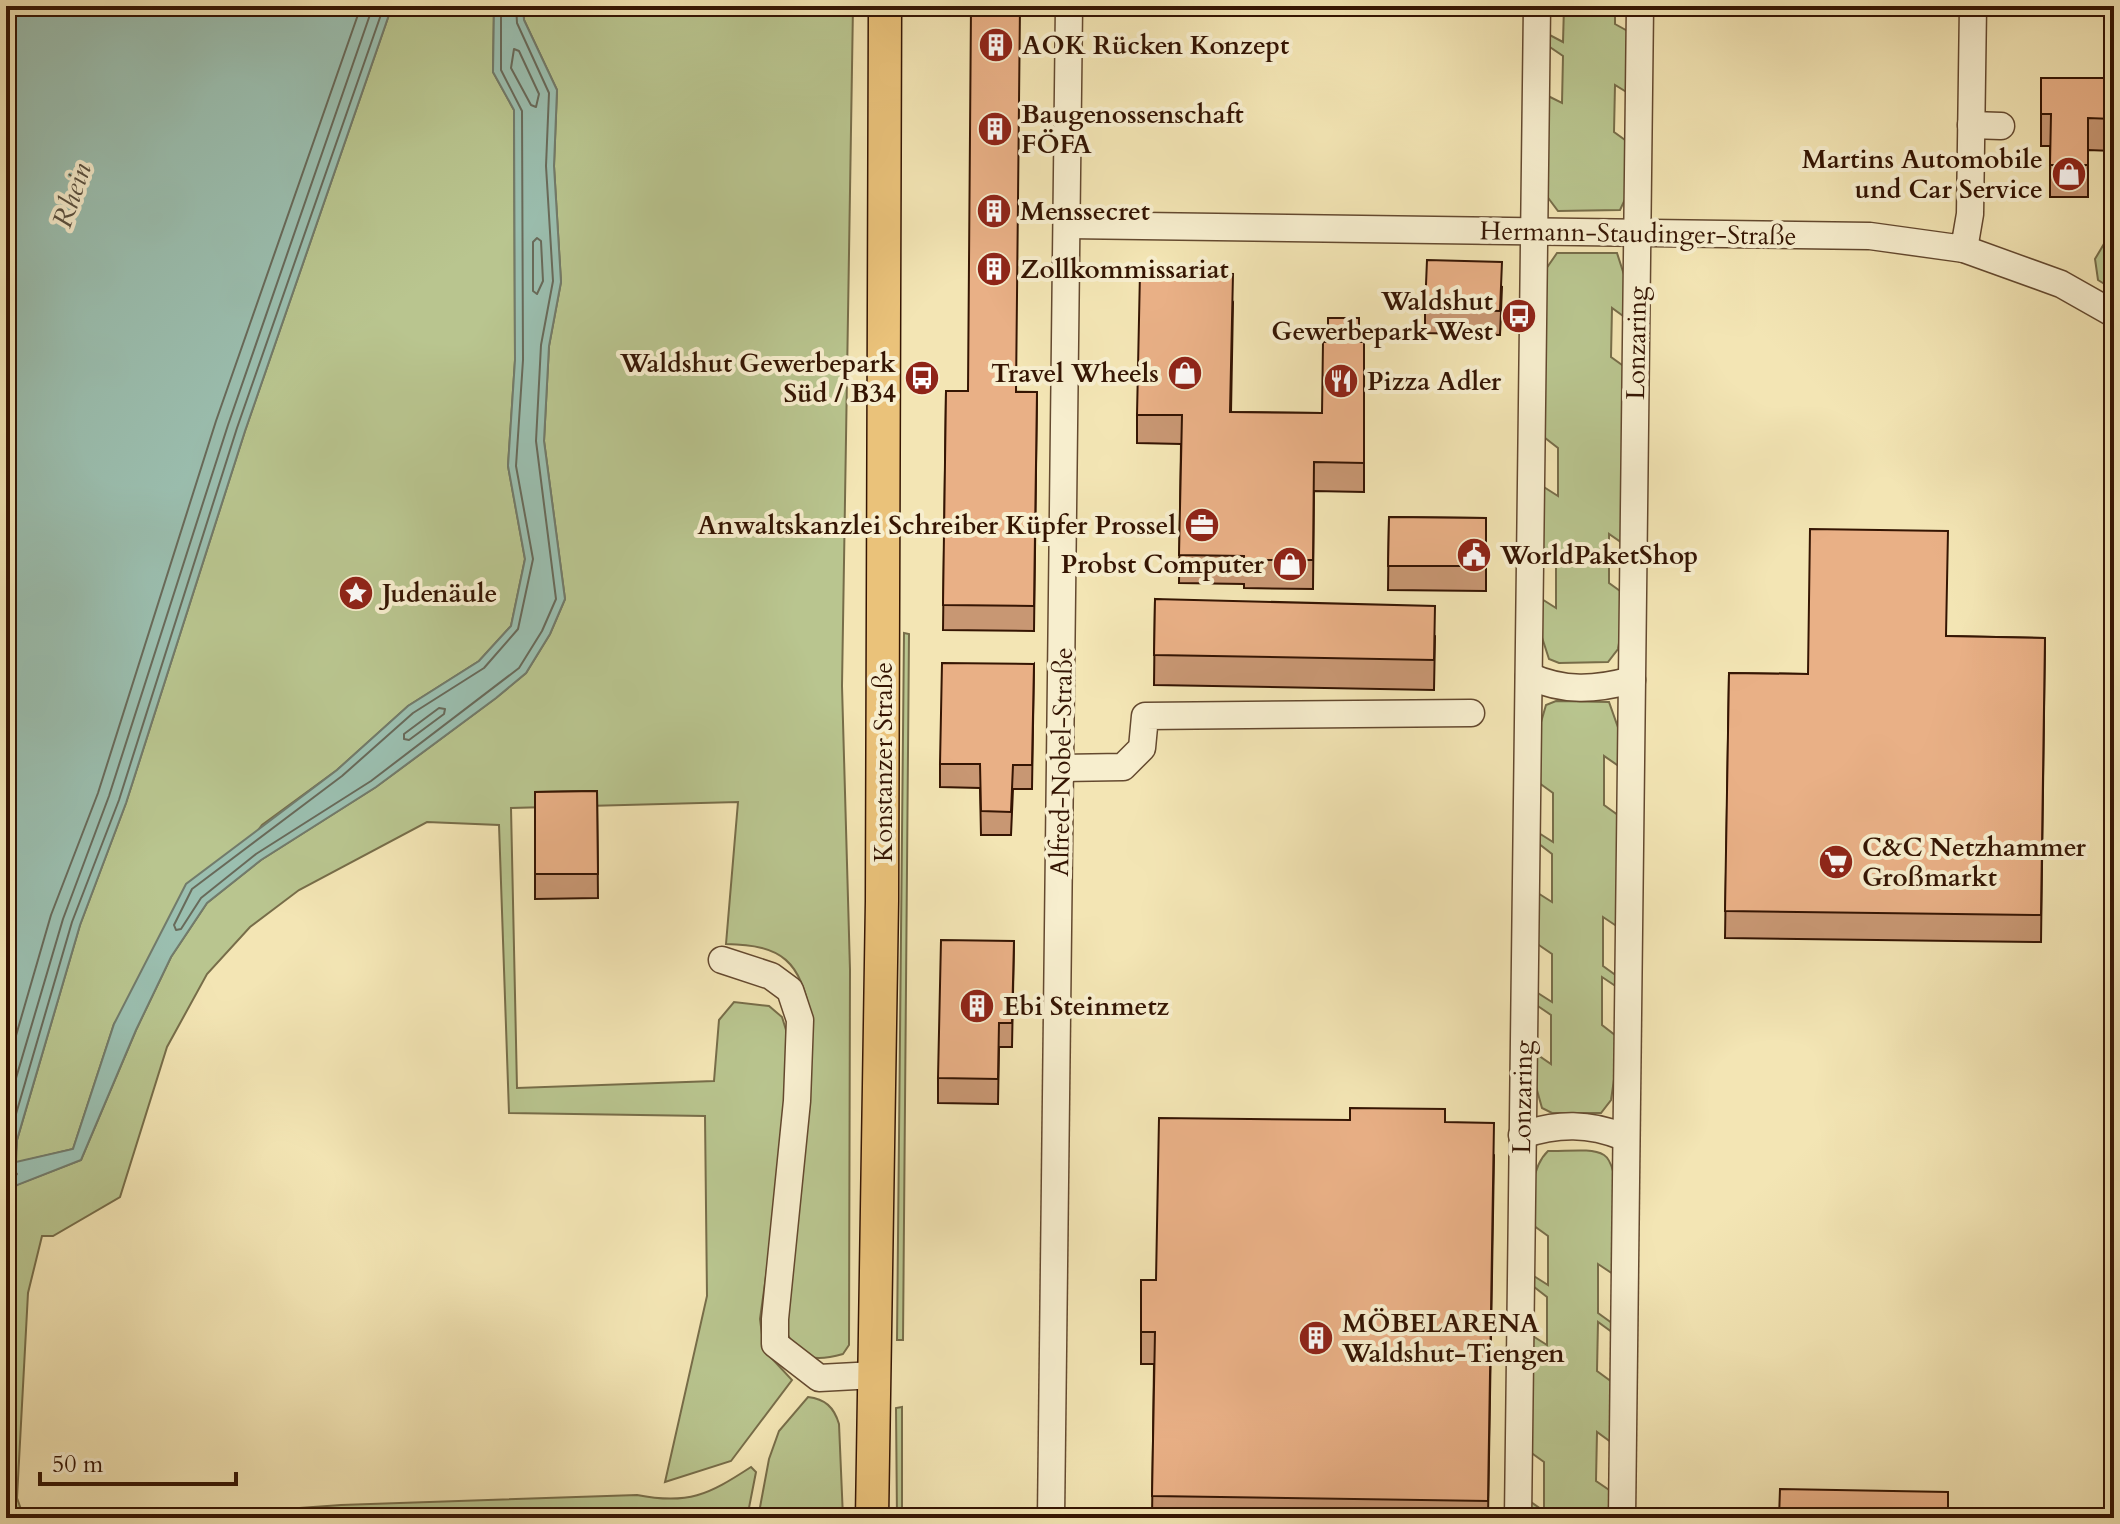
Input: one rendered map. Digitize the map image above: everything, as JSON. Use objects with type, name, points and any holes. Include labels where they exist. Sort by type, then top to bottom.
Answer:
[{"type":"main road","name":"Konstanzer Straße","points":[[872,1518],[886,364],[885,6]]},
{"type":"street","name":"Alfred-Nobel-Straße","points":[[1051,1518],[1069,6]]},
{"type":"street","name":"Lonzaring","points":[[1518,1518],[1537,6]]},
{"type":"street","name":"Lonzaring","points":[[1622,1518],[1624,1137],[1640,6]]},
{"type":"street","points":[[1964,249],[1970,214],[1973,6]]},
{"type":"street","points":[[1971,125],[2001,126]]},
{"type":"street","name":"Hermann-Staudinger-Straße","points":[[1068,225],[1870,236],[1964,249],[2061,284],[2114,314]]},
{"type":"street","points":[[1529,676],[1552,687],[1579,690],[1632,680]]},
{"type":"street","points":[[1061,768],[1123,767],[1142,748],[1145,716],[1471,713]]},
{"type":"street","points":[[722,960],[771,976],[790,990],[800,1020],[775,1344],[819,1378],[875,1375]]},
{"type":"street","points":[[1522,1135],[1545,1127],[1574,1125],[1602,1128],[1624,1137]]},
{"type":"green space","name":"Judenäule","points":[[392,6],[494,6],[493,72],[514,110],[515,360],[508,466],[525,559],[511,626],[479,661],[408,706],[337,770],[262,825],[114,1024],[73,1149],[15,1163],[17,1140],[80,925],[126,803],[245,431]]},
{"type":"green space","points":[[523,6],[853,6],[842,686],[850,970],[849,1345],[843,1354],[814,1358],[795,1347],[785,1329],[811,1017],[801,982],[786,960],[762,948],[726,944],[738,802],[511,808],[517,1088],[714,1081],[719,1020],[734,1002],[769,1006],[782,1017],[786,1030],[786,1096],[777,1197],[760,1319],[764,1350],[792,1380],[731,1461],[665,1482],[707,1296],[705,1116],[509,1113],[499,825],[427,822],[299,890],[250,927],[207,974],[167,1047],[120,1197],[53,1236],[42,1236],[28,1293],[17,1498],[24,1518],[6,1518],[6,1197],[16,1185],[81,1160],[136,1030],[171,957],[207,903],[261,860],[376,787],[526,673],[550,634],[565,599],[544,441],[549,346],[561,282],[554,166],[557,90],[524,20]]},
{"type":"green space","points":[[1564,6],[1615,6],[1615,24],[1633,34],[1633,96],[1615,85],[1614,132],[1632,145],[1627,195],[1620,210],[1558,211],[1546,195],[1544,94],[1562,103],[1563,56],[1544,43],[1546,33],[1563,42]]},
{"type":"green space","points":[[2114,227],[2114,290],[2098,280],[2095,259]]},
{"type":"green space","points":[[1557,253],[1617,253],[1627,284],[1630,321],[1612,308],[1611,357],[1629,370],[1628,547],[1609,534],[1609,583],[1627,596],[1618,649],[1608,662],[1559,663],[1549,659],[1537,622],[1537,596],[1556,608],[1556,560],[1538,546],[1539,484],[1558,496],[1558,448],[1540,434],[1546,269]]},
{"type":"green space","points":[[904,633],[909,634],[903,1340],[897,1340]]},
{"type":"green space","points":[[1556,701],[1609,702],[1621,736],[1623,769],[1604,756],[1604,805],[1622,818],[1621,929],[1603,917],[1603,966],[1621,979],[1620,989],[1602,977],[1602,1025],[1620,1039],[1611,1100],[1601,1113],[1552,1113],[1542,1108],[1535,1083],[1532,1051],[1551,1064],[1551,1015],[1532,1002],[1533,990],[1552,1002],[1552,954],[1533,941],[1533,890],[1552,902],[1552,854],[1534,840],[1534,830],[1553,842],[1553,793],[1535,780],[1537,736],[1546,705]]},
{"type":"green space","points":[[1585,1150],[1604,1155],[1614,1176],[1618,1211],[1616,1276],[1598,1264],[1598,1313],[1616,1326],[1616,1335],[1598,1322],[1597,1371],[1616,1385],[1615,1445],[1597,1432],[1596,1481],[1615,1494],[1613,1518],[1526,1518],[1525,1498],[1544,1511],[1544,1462],[1526,1449],[1528,1333],[1547,1345],[1547,1297],[1529,1283],[1529,1273],[1548,1285],[1548,1236],[1530,1223],[1530,1204],[1538,1166],[1548,1151]]},
{"type":"green space","points":[[808,1397],[828,1405],[839,1424],[843,1518],[758,1518],[769,1459],[779,1431]]},
{"type":"green space","points":[[902,1407],[902,1518],[897,1518],[896,1408]]},
{"type":"green space","points":[[751,1467],[756,1472],[747,1518],[163,1518],[341,1505],[637,1495],[684,1498],[722,1485]]},
{"type":"green space","points":[[1952,1511],[2114,1514],[2114,1518],[1952,1518]]},
{"type":"green space","points":[[1672,1513],[1776,1514],[1776,1518],[1672,1518]]},
{"type":"water","name":"Rhein","points":[[6,6],[392,6],[245,431],[126,803],[80,925],[17,1140],[16,1162],[73,1149],[114,1024],[186,884],[337,770],[408,706],[479,661],[511,626],[525,559],[508,466],[515,360],[514,110],[493,72],[494,6],[523,6],[524,20],[557,90],[554,166],[561,282],[549,346],[544,441],[565,599],[550,634],[526,673],[376,787],[261,860],[207,903],[171,957],[136,1030],[81,1160],[17,1185],[6,1197]]},
{"type":"building","points":[[971,6],[1020,6],[1016,392],[1037,392],[1034,606],[943,605],[946,391],[968,391]]},
{"type":"building","points":[[2041,78],[2113,78],[2113,119],[2088,118],[2088,165],[2050,165],[2051,114],[2041,114]]},
{"type":"building","points":[[1427,260],[1502,262],[1500,311],[1425,309]]},
{"type":"building","points":[[1140,272],[1233,274],[1230,412],[1322,413],[1323,342],[1328,342],[1328,318],[1359,318],[1359,342],[1364,342],[1364,463],[1314,462],[1313,560],[1244,560],[1244,556],[1179,555],[1182,415],[1137,415]]},
{"type":"building","points":[[1389,517],[1486,518],[1486,566],[1388,566]]},
{"type":"building","points":[[1810,529],[1948,531],[1946,636],[2045,638],[2041,915],[1725,911],[1729,673],[1808,674]]},
{"type":"building","points":[[1155,599],[1435,606],[1434,660],[1154,655]]},
{"type":"building","points":[[942,663],[1034,664],[1032,765],[1013,765],[1011,812],[981,811],[980,764],[940,764]]},
{"type":"building","points":[[597,791],[598,874],[535,874],[535,792]]},
{"type":"building","name":"Ebi Steinmetz","points":[[941,940],[1014,941],[1012,1023],[999,1023],[998,1079],[938,1078]]},
{"type":"building","name":"MÖBELARENA Waldshut-Tiengen","points":[[1350,1108],[1445,1109],[1445,1122],[1494,1123],[1488,1501],[1152,1496],[1155,1332],[1141,1332],[1141,1280],[1156,1280],[1159,1118],[1350,1120]]},
{"type":"building","points":[[1780,1489],[1948,1492],[1948,1518],[1779,1518]]},
{"type":"place","name":"AOK Rücken Konzept","points":[[996,45]]},
{"type":"place","name":"Baugenossenschaft FÖFA","points":[[995,129]]},
{"type":"place","name":"Martins Automobile und Car Service","points":[[2069,174]]},
{"type":"place","name":"Menssecret","points":[[994,211]]},
{"type":"place","name":"Zollkommissariat","points":[[994,269]]},
{"type":"place","name":"Waldshut Gewerbepark West","points":[[1519,316]]},
{"type":"place","name":"Travel Wheels","points":[[1185,373]]},
{"type":"place","name":"Waldshut Gewerbepark Süd / B34","points":[[922,378]]},
{"type":"place","name":"Pizza Adler","points":[[1341,381]]},
{"type":"place","name":"Anwaltskanzlei Schreiber Küpfer Prossel","points":[[1202,525]]},
{"type":"place","name":"WorldPaketShop","points":[[1474,555]]},
{"type":"place","name":"Probst Computer","points":[[1290,564]]},
{"type":"place","name":"Judenäule","points":[[356,593]]},
{"type":"place","name":"C&C Netzhammer Großmarkt","points":[[1836,862]]},
{"type":"place","name":"Ebi Steinmetz","points":[[977,1006]]},
{"type":"place","name":"MÖBELARENA Waldshut-Tiengen","points":[[1316,1338]]}]
